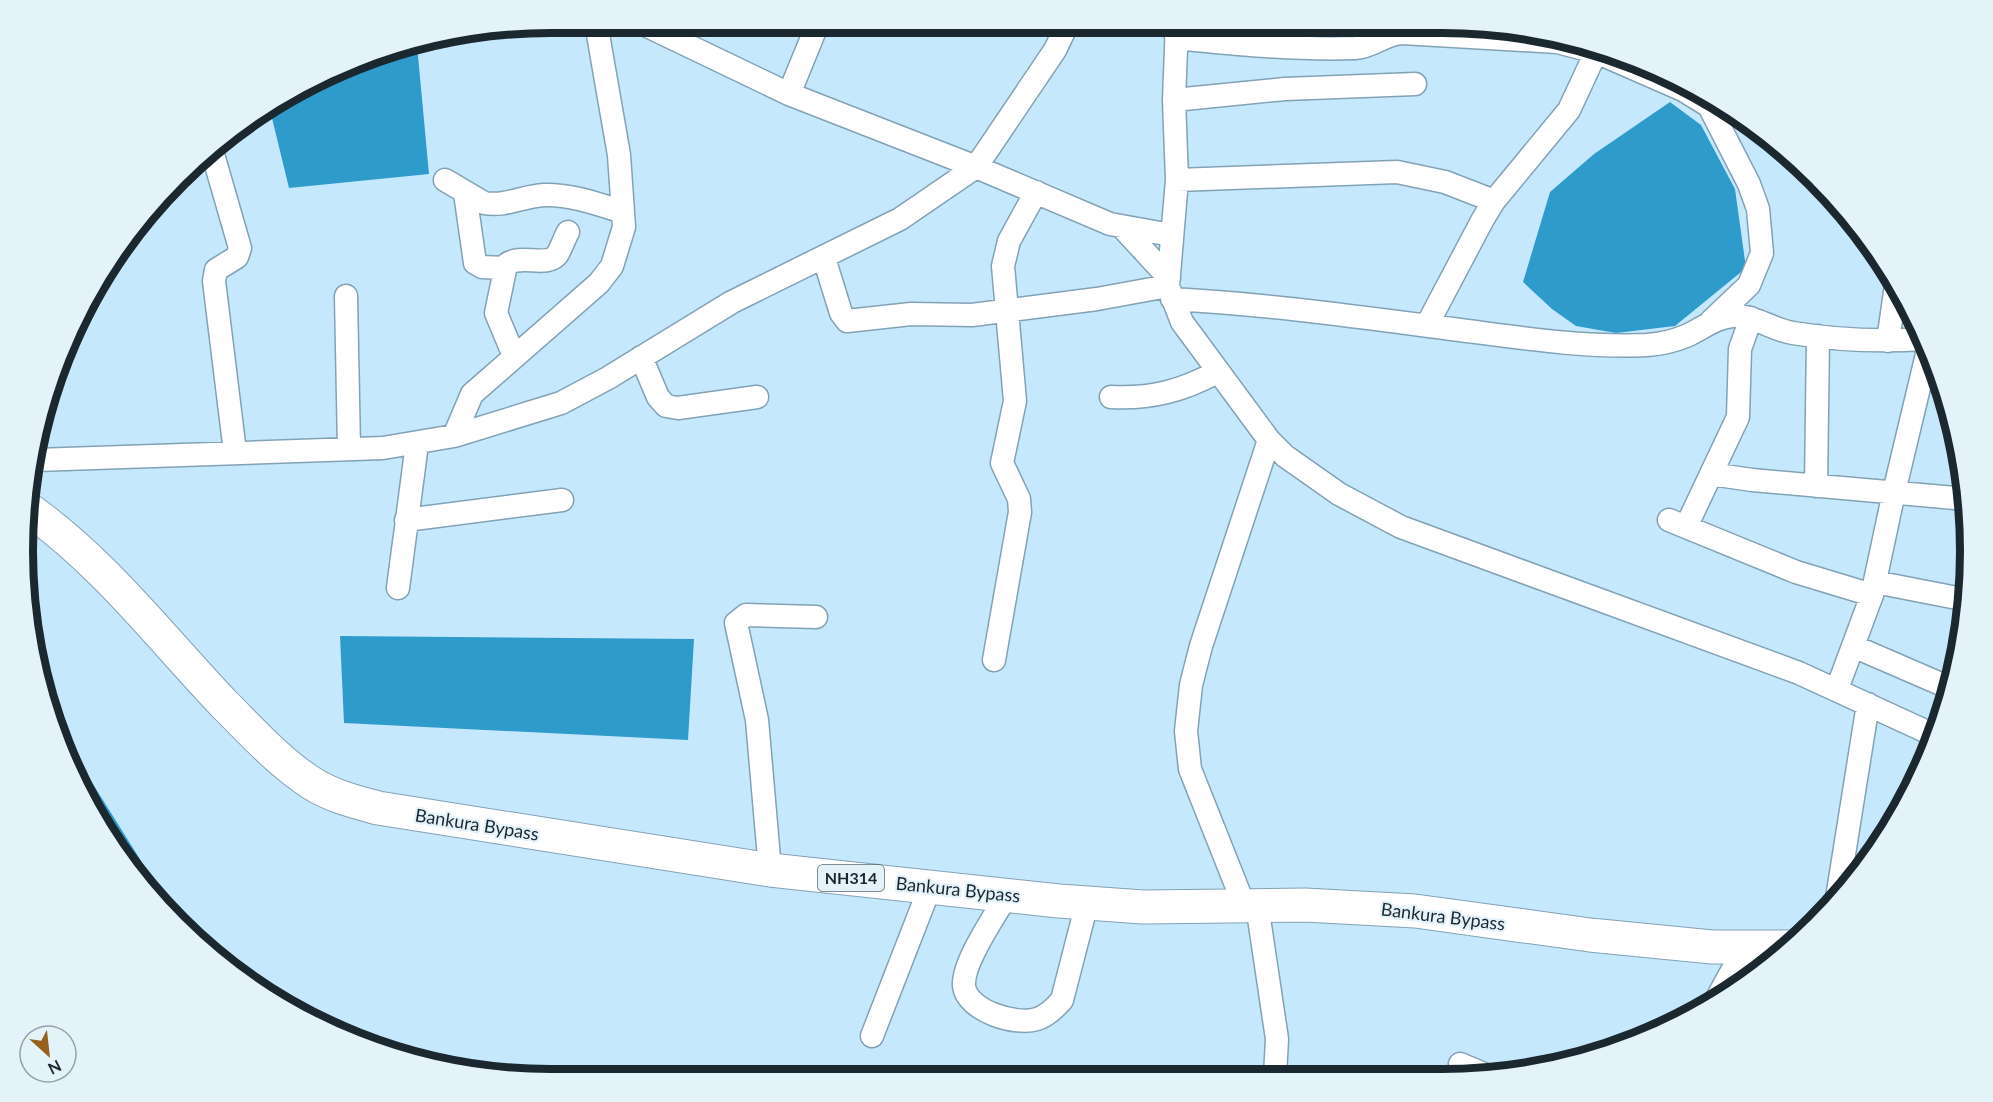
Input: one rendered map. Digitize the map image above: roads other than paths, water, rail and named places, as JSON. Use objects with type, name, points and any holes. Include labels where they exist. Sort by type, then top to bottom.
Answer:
[{"type":"highway","name":"Bankura Bypass","points":[[34,514],[73,543],[259,740],[289,768],[316,786],[378,808],[770,870],[1006,895],[1143,907],[1305,905],[1415,911],[1590,935],[1745,947],[1775,947]]},
{"type":"street","points":[[453,436],[472,394],[599,283],[612,266],[621,243],[624,227],[619,155],[598,33]]},
{"type":"street","points":[[662,33],[789,94],[976,167],[1110,224],[1171,235]]},
{"type":"street","points":[[789,94],[814,33]]},
{"type":"street","points":[[41,460],[348,449],[417,444],[453,436],[561,403],[608,378],[732,302],[900,219],[976,167],[1055,50],[1063,33]]},
{"type":"street","points":[[1170,288],[1171,235],[1177,180],[1174,100],[1176,33]]},
{"type":"street","points":[[1189,33],[1283,48],[1367,47],[1390,34],[1402,33],[1528,40]]},
{"type":"street","points":[[1427,326],[1494,201],[1569,110],[1594,56]]},
{"type":"street","points":[[1174,100],[1285,89],[1415,84]]},
{"type":"street","points":[[824,258],[841,313],[847,321],[911,314],[960,316],[1170,288],[1265,304],[1512,339],[1645,345],[1667,343],[1711,321],[1749,285],[1758,268],[1762,253],[1758,209],[1735,154],[1710,107]]},
{"type":"street","points":[[214,158],[240,248],[237,257],[216,270],[214,280],[235,452]]},
{"type":"street","points":[[1177,180],[1397,172],[1445,182],[1494,201]]},
{"type":"street","points":[[445,180],[465,193],[491,204],[505,204],[545,195],[588,202],[623,212]]},
{"type":"street","points":[[994,660],[1020,512],[1019,499],[1002,463],[1015,401],[1005,255],[1009,241],[1036,192]]},
{"type":"street","points":[[465,193],[475,263],[482,267],[505,268]]},
{"type":"street","points":[[1121,226],[1170,288],[1182,322],[1269,440],[1304,470],[1339,494],[1401,527],[1837,689],[1928,732]]},
{"type":"street","points":[[514,356],[496,313],[505,268],[513,260],[552,259],[568,232]]},
{"type":"street","points":[[346,296],[348,449]]},
{"type":"street","points":[[1888,341],[1894,298]]},
{"type":"street","points":[[1711,321],[1733,316],[1751,318],[1790,333],[1888,341],[1915,340]]},
{"type":"street","points":[[1751,318],[1740,349],[1738,417],[1711,474],[1678,524],[1796,572],[1874,589],[1958,598]]},
{"type":"street","points":[[1816,486],[1818,336]]},
{"type":"street","points":[[641,357],[658,397],[666,406],[678,408],[757,397]]},
{"type":"street","points":[[1837,689],[1874,589],[1925,363]]},
{"type":"street","points":[[1111,397],[1133,398],[1168,393],[1217,372]]},
{"type":"street","points":[[1269,440],[1201,646],[1191,685],[1186,731],[1190,769],[1250,905],[1277,1039],[1276,1069]]},
{"type":"street","points":[[398,588],[417,444]]},
{"type":"street","points":[[1711,474],[1816,486],[1957,496]]},
{"type":"street","points":[[406,520],[562,500]]},
{"type":"street","points":[[770,870],[757,720],[736,623],[746,615],[816,617]]},
{"type":"street","points":[[1853,646],[1942,685]]},
{"type":"street","points":[[1839,883],[1868,704]]},
{"type":"street","points":[[872,1036],[930,887]]},
{"type":"street","points":[[1006,895],[965,973],[964,987],[969,998],[977,1006],[1020,1022],[1036,1020],[1051,1012],[1062,1000],[1087,903]]},
{"type":"street","points":[[1724,986],[1745,947]]},
{"type":"street","points":[[1460,1064],[1470,1068]]},
{"type":"water","points":[[418,51],[429,174],[289,188],[271,115],[322,86],[353,72]]},
{"type":"water","points":[[1670,102],[1701,125],[1735,189],[1746,268],[1675,326],[1616,333],[1576,326],[1552,309],[1523,282],[1550,192],[1594,154]]},
{"type":"water","points":[[340,636],[694,639],[688,740],[344,723]]},
{"type":"water","points":[[75,755],[149,878],[120,839],[102,810]]}]
